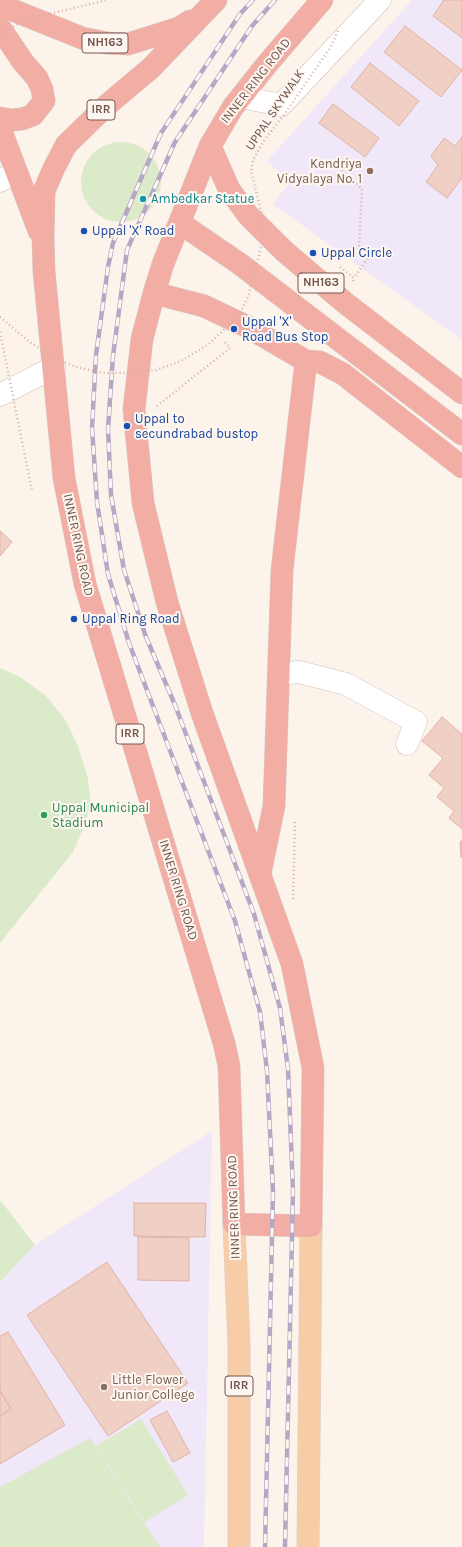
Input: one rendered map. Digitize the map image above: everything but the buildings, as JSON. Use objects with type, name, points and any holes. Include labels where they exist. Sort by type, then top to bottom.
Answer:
[{"type":"highway","name":"INNER RING ROAD","points":[[311,1226],[313,1068],[292,964],[202,713],[167,602],[143,503],[134,409],[142,339],[154,292],[210,146],[233,107],[322,0]]},
{"type":"highway","name":"INNER RING ROAD","points":[[212,4],[151,68],[107,105],[66,145],[44,191],[43,239],[44,271],[64,478],[85,584],[224,1043],[229,1066],[234,1224]]},
{"type":"highway","name":"NH163","points":[[0,5],[82,38],[108,43],[128,44],[179,28],[212,4]]},
{"type":"highway","points":[[0,28],[37,78],[42,89],[44,102],[34,115],[22,119],[12,120],[0,118]]},
{"type":"highway","points":[[0,128],[8,176],[43,239]]},
{"type":"highway","name":"NH163","points":[[210,146],[229,189],[248,216],[284,251],[350,306],[462,393]]},
{"type":"highway","name":"NH163","points":[[180,223],[240,264],[462,434]]},
{"type":"highway","points":[[154,292],[204,306],[246,326],[306,361],[320,362],[343,374],[462,467]]},
{"type":"highway","points":[[260,874],[274,806],[282,570],[306,361]]},
{"type":"highway","points":[[234,1224],[311,1226]]},
{"type":"main road","name":"INNER RING ROAD","points":[[234,1224],[239,1346],[239,1547]]},
{"type":"main road","name":"INNER RING ROAD","points":[[308,1547],[311,1226]]},
{"type":"street","points":[[241,97],[281,105],[380,0]]},
{"type":"street","points":[[0,395],[54,367]]},
{"type":"street","points":[[279,674],[299,672],[346,684],[416,722],[407,744]]},
{"type":"path","points":[[0,36],[24,20],[107,0]]},
{"type":"path","name":"UPPAL SKYWALK","points":[[0,316],[26,340],[50,356],[76,367],[103,373],[129,373],[156,370],[181,361],[209,344],[234,320],[242,309],[248,296],[262,244],[263,219],[251,171],[253,160],[263,142],[286,112],[332,44],[339,28]]},
{"type":"path","points":[[342,170],[362,189],[359,248],[370,256],[354,278]]},
{"type":"path","points":[[0,332],[32,491]]},
{"type":"path","points":[[158,406],[230,348],[219,334]]},
{"type":"shaded area","name":"Kendriya Vidyalaya No. 1","points":[[412,0],[462,0],[462,340],[273,204],[290,182],[267,161]]},
{"type":"shaded area","name":"Little Flower Junior College","points":[[212,1131],[204,1547],[0,1547],[0,1282],[35,1245]]},
{"type":"green space","points":[[121,142],[136,145],[149,154],[158,167],[161,182],[158,197],[149,210],[136,219],[121,222],[106,219],[93,210],[84,197],[81,182],[84,167],[93,154],[106,145]]},
{"type":"green space","name":"Uppal Municipal Stadium","points":[[0,668],[20,677],[46,696],[66,721],[78,746],[88,779],[91,803],[84,827],[73,852],[0,943]]},
{"type":"green space","points":[[0,1200],[35,1245],[0,1282]]},
{"type":"green space","points":[[141,1419],[188,1495],[145,1522],[96,1446]]},
{"type":"green space","points":[[90,1438],[160,1547],[0,1547],[0,1487]]},
{"type":"railway","points":[[253,0],[240,14],[161,133],[113,243],[108,267],[96,355],[92,428],[97,502],[108,574],[129,643],[235,921],[260,1012],[267,1071],[273,1191],[265,1547]]},
{"type":"railway","points":[[275,0],[252,26],[175,142],[127,250],[113,356],[108,429],[111,495],[124,570],[146,637],[175,705],[254,914],[280,1008],[288,1069],[293,1191],[285,1547]]},
{"type":"place","name":"Kendriya Vidyalaya No. 1","points":[[370,171]]},
{"type":"place","name":"Ambedkar Statue","points":[[143,199]]},
{"type":"place","name":"Uppal 'X' Road","points":[[84,231]]},
{"type":"place","name":"Uppal Circle","points":[[313,253]]},
{"type":"place","name":"Uppal 'X' Road Bus Stop","points":[[234,329]]},
{"type":"place","name":"Uppal to secundrabad bustop","points":[[127,426]]},
{"type":"place","name":"Uppal Ring Road","points":[[74,619]]},
{"type":"place","name":"Uppal Municipal Stadium","points":[[44,815]]},
{"type":"place","name":"Little Flower Junior College","points":[[104,1387]]}]
